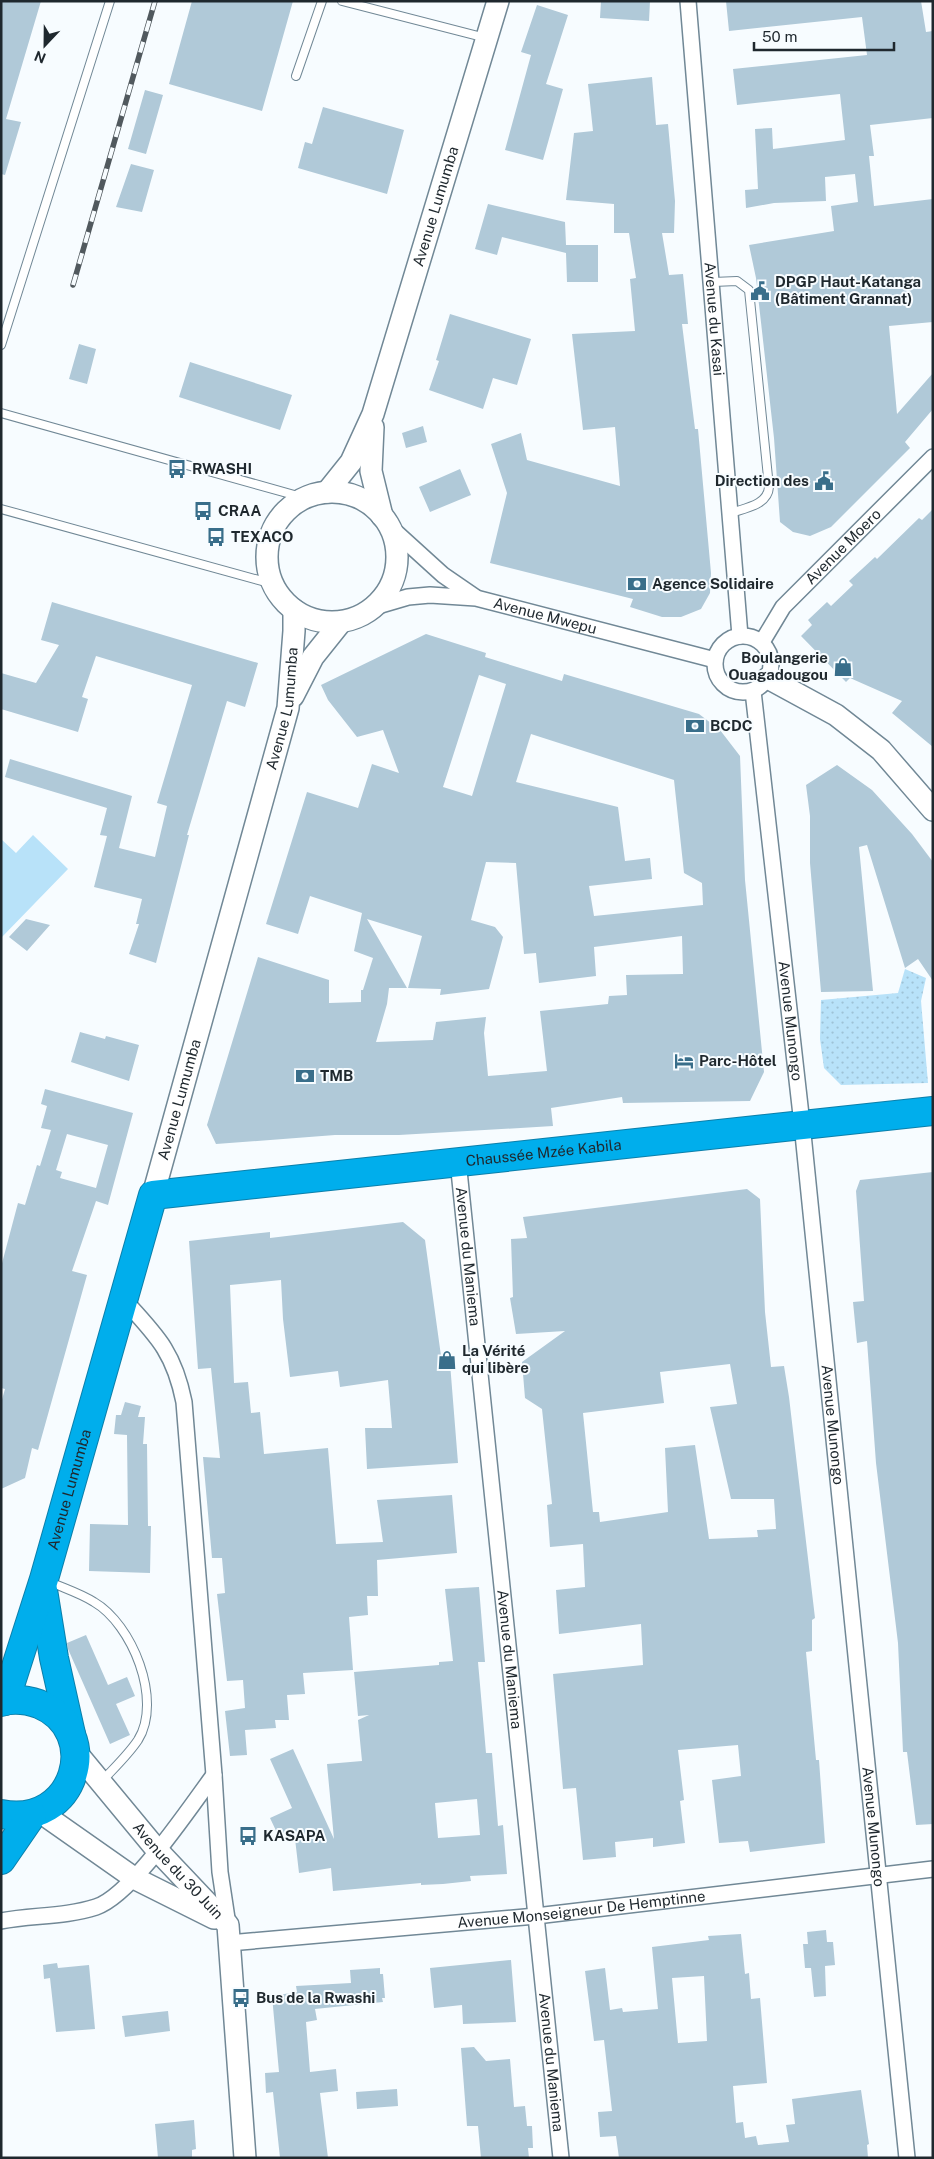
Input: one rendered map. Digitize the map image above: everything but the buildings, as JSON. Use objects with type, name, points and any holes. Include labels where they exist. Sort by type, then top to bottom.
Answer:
[{"type":"highway","name":"Chaussée Mzée Kabila","points":[[153,1195],[933,1111]]},
{"type":"highway","name":"Avenue Lumumba","points":[[73,1744],[56,1714],[45,1707],[32,1702],[3,1701],[43,1583],[153,1195]]},
{"type":"highway","name":"Avenue Lumumba","points":[[1,1860],[36,1814],[60,1798],[68,1787],[75,1764],[73,1744],[54,1658],[43,1583]]},
{"type":"highway","points":[[1,1814],[14,1817],[36,1814]]},
{"type":"main road","name":"Avenue Lumumba","points":[[373,414],[498,1]]},
{"type":"main road","points":[[327,492],[351,462],[373,414]]},
{"type":"main road","points":[[373,414],[371,471],[397,551],[397,564],[390,588],[374,607],[364,614],[341,622],[316,620],[294,610],[282,598],[273,584],[267,559],[271,534],[285,512],[306,498],[327,492],[344,494],[362,500],[386,521]]},
{"type":"main road","name":"Avenue Lumumba","points":[[153,1195],[288,708],[294,610]]},
{"type":"main road","points":[[288,708],[313,657],[341,622]]},
{"type":"main road","points":[[761,684],[836,715],[882,750],[933,810]]},
{"type":"main road","name":"Avenue du 30 Juin","points":[[73,1744],[157,1850],[228,1934]]},
{"type":"main road","points":[[36,1814],[134,1878],[228,1934],[244,2158]]},
{"type":"street","name":"Avenue du Kasai","points":[[688,1],[740,636]]},
{"type":"street","name":"Avenue Moero","points":[[762,642],[783,606],[933,457]]},
{"type":"street","points":[[386,521],[443,575],[476,598]]},
{"type":"street","name":"Avenue Mwepu","points":[[374,607],[416,596],[476,598],[715,660]]},
{"type":"street","points":[[740,636],[752,636],[762,642],[772,659],[761,684],[742,692],[730,689],[721,682],[716,672],[715,660],[723,644],[740,636]]},
{"type":"street","name":"Avenue Munongo","points":[[761,684],[802,1124],[907,2158]]},
{"type":"street","name":"Avenue du Maniema","points":[[458,1161],[562,2158]]},
{"type":"street","points":[[124,1300],[170,1354],[181,1385],[214,1775],[220,1872],[228,1934]]},
{"type":"street","points":[[1,1921],[61,1914],[97,1907],[134,1878],[214,1775]]},
{"type":"street","name":"Avenue Monseigneur De Hemptinne","points":[[228,1934],[536,1916],[933,1868]]},
{"type":"lane","points":[[1,345],[110,1]]},
{"type":"lane","points":[[296,76],[322,1]]},
{"type":"lane","points":[[347,2],[486,38]]},
{"type":"lane","points":[[712,282],[737,281],[749,290],[769,487],[769,496],[764,501],[731,513]]},
{"type":"lane","points":[[1,413],[306,498]]},
{"type":"lane","points":[[1,509],[273,584]]},
{"type":"lane","points":[[43,1583],[95,1602],[113,1618],[132,1644],[140,1666],[145,1689],[146,1708],[142,1730],[138,1740],[102,1781]]},
{"type":"shaded area","points":[[33,835],[68,869],[1,938],[1,839],[16,853]]},
{"type":"shaded area","points":[[905,969],[926,978],[921,1001],[928,1083],[841,1085],[824,1068],[820,1039],[821,1000],[898,993]]},
{"type":"railway","points":[[73,285],[155,1]]},
{"type":"place","name":"DPGP Haut-Katanga (Bâtiment Grannat)","points":[[760,291]]},
{"type":"place","name":"RWASHI","points":[[177,469]]},
{"type":"place","name":"Direction des","points":[[824,481]]},
{"type":"place","name":"CRAA","points":[[203,511]]},
{"type":"place","name":"TEXACO","points":[[216,537]]},
{"type":"place","name":"Agence Solidaire","points":[[637,584]]},
{"type":"place","name":"Boulangerie Ouagadougou","points":[[843,667]]},
{"type":"place","name":"BCDC","points":[[695,726]]},
{"type":"place","name":"Parc-Hôtel","points":[[684,1061]]},
{"type":"place","name":"TMB","points":[[305,1076]]},
{"type":"place","name":"La Vérité qui libère","points":[[447,1360]]},
{"type":"place","name":"KASAPA","points":[[248,1836]]},
{"type":"place","name":"Bus de la Rwashi","points":[[241,1998]]}]
